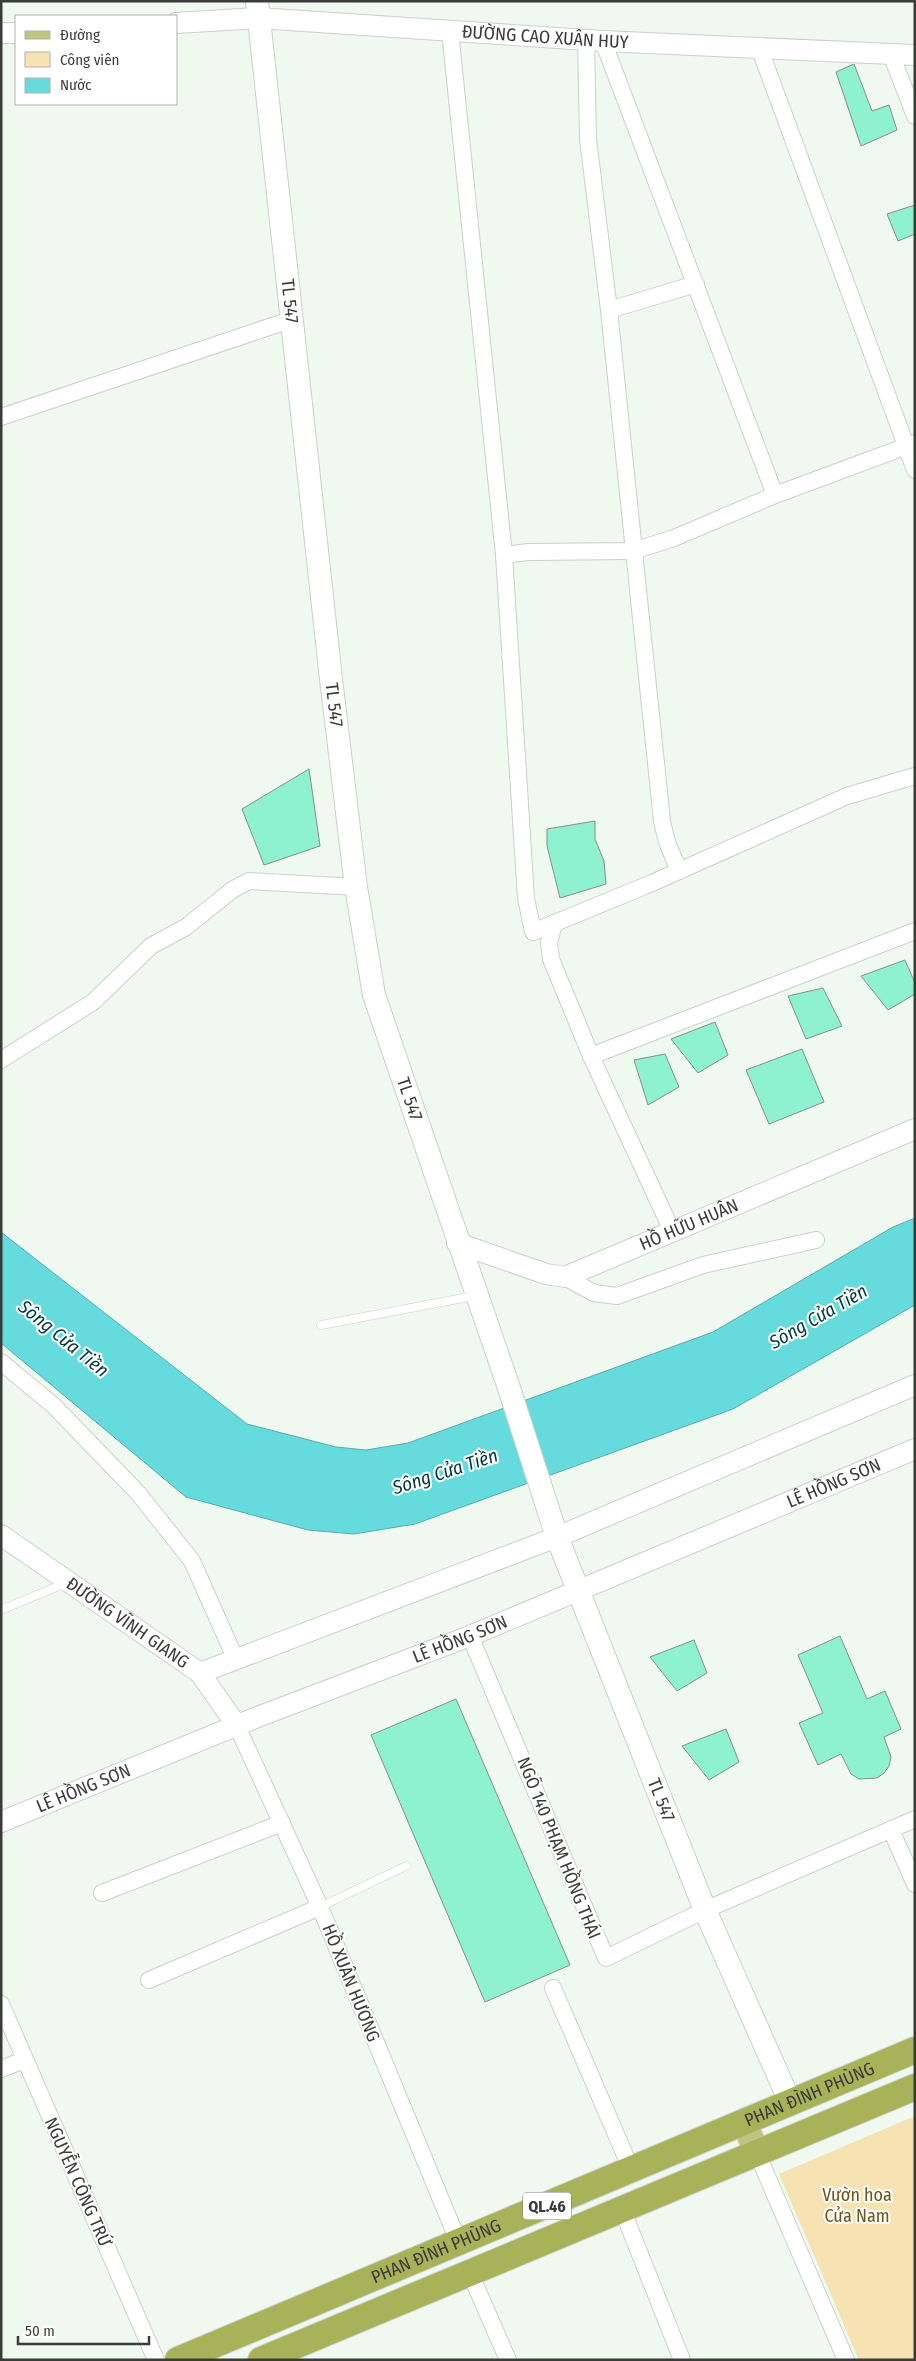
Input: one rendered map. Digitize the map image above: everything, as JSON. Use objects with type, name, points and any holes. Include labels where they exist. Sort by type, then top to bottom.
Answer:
[{"type":"highway","name":"PHAN ĐÌNH PHÙNG","points":[[178,2360],[459,2244],[631,2169],[915,2050]]},
{"type":"highway","name":"PHAN ĐÌNH PHÙNG","points":[[261,2360],[915,2087]]},
{"type":"main road","name":"TL 547","points":[[257,10],[331,679],[356,886],[374,995],[508,1385],[557,1537],[705,1910],[790,2102]]},
{"type":"main road","points":[[744,2122],[757,2153]]},
{"type":"main road","points":[[459,2244],[470,2273]]},
{"type":"street","name":"ĐƯỜNG CAO XUÂN HUY","points":[[178,23],[257,10],[450,31],[594,40],[915,55]]},
{"type":"street","points":[[450,31],[504,555],[526,898],[533,932],[847,796],[915,776]]},
{"type":"street","points":[[1,34],[15,33]]},
{"type":"street","points":[[594,40],[696,284],[775,495]]},
{"type":"street","points":[[594,40],[588,139],[609,310],[662,821],[667,842],[679,870]]},
{"type":"street","points":[[759,47],[910,445],[915,470]]},
{"type":"street","points":[[891,54],[915,116]]},
{"type":"street","points":[[609,310],[696,284]]},
{"type":"street","points":[[1,416],[292,319]]},
{"type":"street","points":[[504,555],[528,552],[633,551],[674,538],[775,495],[910,445]]},
{"type":"street","points":[[1,1060],[93,1002],[151,946],[186,927],[232,890],[249,881],[356,886]]},
{"type":"street","points":[[554,923],[549,943],[551,959],[591,1056],[672,1231]]},
{"type":"street","points":[[591,1056],[915,931]]},
{"type":"street","name":"HỒ HỮU HUÂN","points":[[565,1277],[915,1129]]},
{"type":"street","points":[[458,1243],[546,1274],[565,1277],[594,1292],[617,1296],[703,1265],[816,1240]]},
{"type":"street","points":[[1,1362],[54,1406],[138,1493],[192,1561],[236,1660]]},
{"type":"street","points":[[200,1673],[557,1537],[915,1385]]},
{"type":"street","name":"LÊ HỒNG SƠN","points":[[1,1822],[237,1726],[470,1636],[915,1449]]},
{"type":"street","name":"ĐƯỜNG VĨNH GIANG","points":[[1,1535],[200,1673],[237,1726]]},
{"type":"street","name":"NGÕ 140 PHẠM HỒNG THÁI","points":[[470,1636],[606,1958],[705,1910]]},
{"type":"street","name":"HỒ XUÂN HƯƠNG","points":[[237,1726],[320,1906],[459,2244]]},
{"type":"street","points":[[705,1910],[915,1819]]},
{"type":"street","points":[[102,1893],[282,1822]]},
{"type":"street","points":[[891,1830],[915,1884]]},
{"type":"street","points":[[149,1980],[320,1906]]},
{"type":"street","points":[[553,1988],[631,2169]]},
{"type":"street","name":"NGUYỄN CÔNG TRỨ","points":[[1,2004],[156,2360]]},
{"type":"street","points":[[1,2068],[24,2060]]},
{"type":"street","points":[[757,2153],[846,2360]]},
{"type":"street","points":[[622,2209],[682,2360]]},
{"type":"street","points":[[470,2273],[508,2360]]},
{"type":"lane","points":[[321,1325],[476,1296]]},
{"type":"lane","points":[[1,1610],[68,1582]]},
{"type":"lane","points":[[320,1906],[406,1866]]},
{"type":"green space","name":"Vườn hoa Cửa Nam","points":[[915,2116],[915,2360],[859,2360],[779,2174]]},
{"type":"water","name":"Sông Cửa Tiền","points":[[915,1218],[915,1305],[733,1409],[415,1524],[354,1534],[308,1530],[186,1497],[1,1343],[1,1232],[247,1424],[336,1447],[366,1450],[408,1443],[713,1332],[893,1227]]},
{"type":"building","points":[[854,64],[872,111],[889,105],[897,130],[861,146],[836,72]]},
{"type":"building","points":[[915,205],[915,234],[898,241],[887,214]]},
{"type":"building","points":[[309,769],[320,846],[264,865],[242,809]]},
{"type":"building","points":[[595,821],[595,839],[604,861],[606,884],[560,898],[547,846],[547,829]]},
{"type":"building","points":[[905,960],[915,983],[915,994],[888,1010],[861,976]]},
{"type":"building","points":[[823,988],[842,1026],[806,1039],[788,996]]},
{"type":"building","points":[[715,1022],[728,1055],[698,1073],[671,1039]]},
{"type":"building","points":[[802,1049],[824,1102],[769,1124],[746,1070]]},
{"type":"building","points":[[665,1054],[679,1087],[648,1105],[634,1060]]},
{"type":"building","points":[[840,1636],[867,1699],[885,1691],[901,1729],[884,1737],[891,1757],[889,1766],[877,1778],[859,1779],[851,1774],[841,1754],[818,1765],[799,1723],[823,1713],[798,1655]]},
{"type":"building","points":[[694,1640],[707,1673],[677,1691],[650,1657]]},
{"type":"building","points":[[456,1699],[570,1965],[485,2002],[371,1735]]},
{"type":"building","points":[[726,1729],[739,1762],[709,1780],[682,1746]]}]
